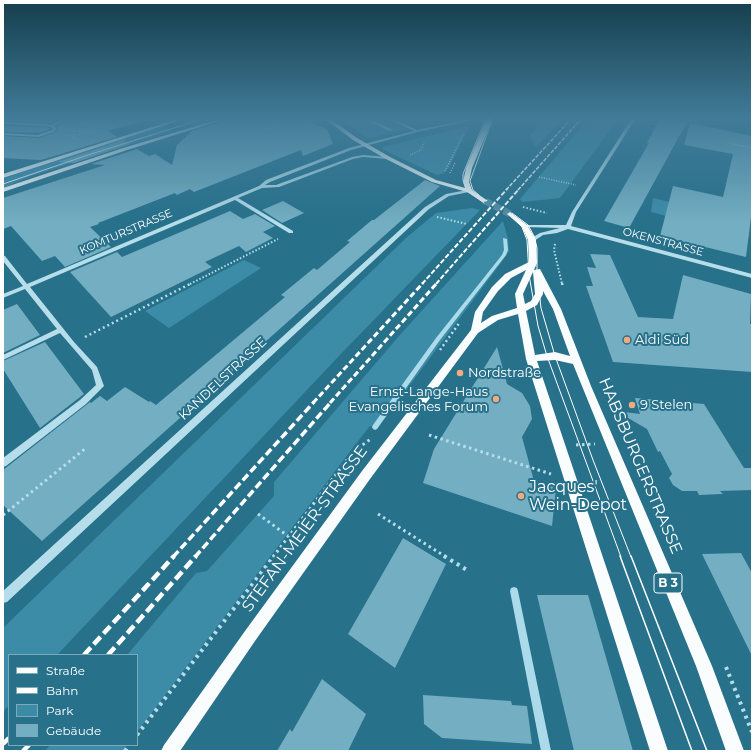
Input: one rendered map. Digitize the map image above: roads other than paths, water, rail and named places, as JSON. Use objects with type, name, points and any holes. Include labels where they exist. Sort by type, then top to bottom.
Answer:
[{"type":"main road","points":[[3,176],[75,153]]},
{"type":"main road","points":[[3,190],[111,153]]},
{"type":"main road","points":[[380,153],[434,181],[468,191],[485,202]]},
{"type":"main road","points":[[468,191],[466,182],[467,175],[475,153]]},
{"type":"main road","name":"HABSBURGERSTRASSE","points":[[510,214],[525,226],[532,240],[535,268],[557,308],[576,361],[610,444],[704,666],[734,751]]},
{"type":"main road","name":"HABSBURGERSTRASSE","points":[[535,268],[519,294],[531,359],[659,751]]},
{"type":"main road","name":"STEFAN-MEIER-STRASSE","points":[[170,751],[250,636],[375,463],[475,331],[495,318],[521,310],[534,303],[539,294],[535,268],[508,276],[495,289],[479,312],[475,331]]},
{"type":"main road","points":[[531,359],[555,356],[576,361]]},
{"type":"street","name":"KOMTURSTRASSE","points":[[3,296],[235,198],[260,187],[268,181],[340,153]]},
{"type":"street","name":"KOMTURSTRASSE","points":[[341,153],[352,156],[352,158]]},
{"type":"street","points":[[532,240],[542,234],[555,232],[568,227],[574,212],[612,153]]},
{"type":"street","name":"KOMTURSTRASSE","points":[[260,187],[277,186],[352,158],[363,156],[388,158]]},
{"type":"street","name":"KANDELSTRASSE","points":[[3,598],[427,208],[448,195],[468,191]]},
{"type":"street","points":[[235,198],[291,232]]},
{"type":"street","name":"OKENSTRASSE","points":[[525,226],[568,227],[752,276]]},
{"type":"street","points":[[3,257],[25,287],[72,344],[95,369],[100,386],[83,402],[3,463]]},
{"type":"street","points":[[3,358],[61,330]]},
{"type":"waterway","points":[[375,427],[438,339],[504,255],[506,250],[505,239]]},
{"type":"waterway","points":[[514,591],[546,751]]},
{"type":"tunnel","points":[[485,201],[510,214]]},
{"type":"tram line","points":[[3,184],[94,153]]},
{"type":"tram line","points":[[472,153],[463,174],[463,180],[467,191],[484,203]]},
{"type":"tram line","points":[[479,195],[473,190],[470,181],[480,153]]},
{"type":"tram line","points":[[512,213],[528,225],[534,236],[537,248],[537,271],[541,308],[555,356],[593,460],[631,557]]},
{"type":"tram line","points":[[517,221],[522,227],[527,240],[529,275],[538,326],[547,356],[621,557]]},
{"type":"tram line","points":[[620,556],[692,751]]},
{"type":"tram line","points":[[631,556],[707,751]]},
{"type":"railway","points":[[506,190],[540,153]]},
{"type":"railway","points":[[518,190],[551,153]]},
{"type":"railway","points":[[422,284],[507,189]]},
{"type":"railway","points":[[436,284],[519,189]]},
{"type":"railway","points":[[313,403],[423,283]]},
{"type":"railway","points":[[330,403],[437,283]]},
{"type":"railway","points":[[173,557],[314,402]]},
{"type":"railway","points":[[195,557],[331,402]]},
{"type":"railway","points":[[85,654],[174,556]]},
{"type":"railway","points":[[109,654],[196,556]]},
{"type":"railway","points":[[3,744],[8,739]]},
{"type":"railway","points":[[23,751],[28,746]]},
{"type":"place","name":"Aldi Süd","points":[[627,340]]},
{"type":"place","name":"Nordstraße","points":[[460,373]]},
{"type":"place","name":"Ernst-Lange-Haus Evangelisches Forum","points":[[496,399]]},
{"type":"place","name":"9 Stelen","points":[[632,405]]},
{"type":"place","name":"Jacques' Wein-Depot","points":[[521,496]]}]
